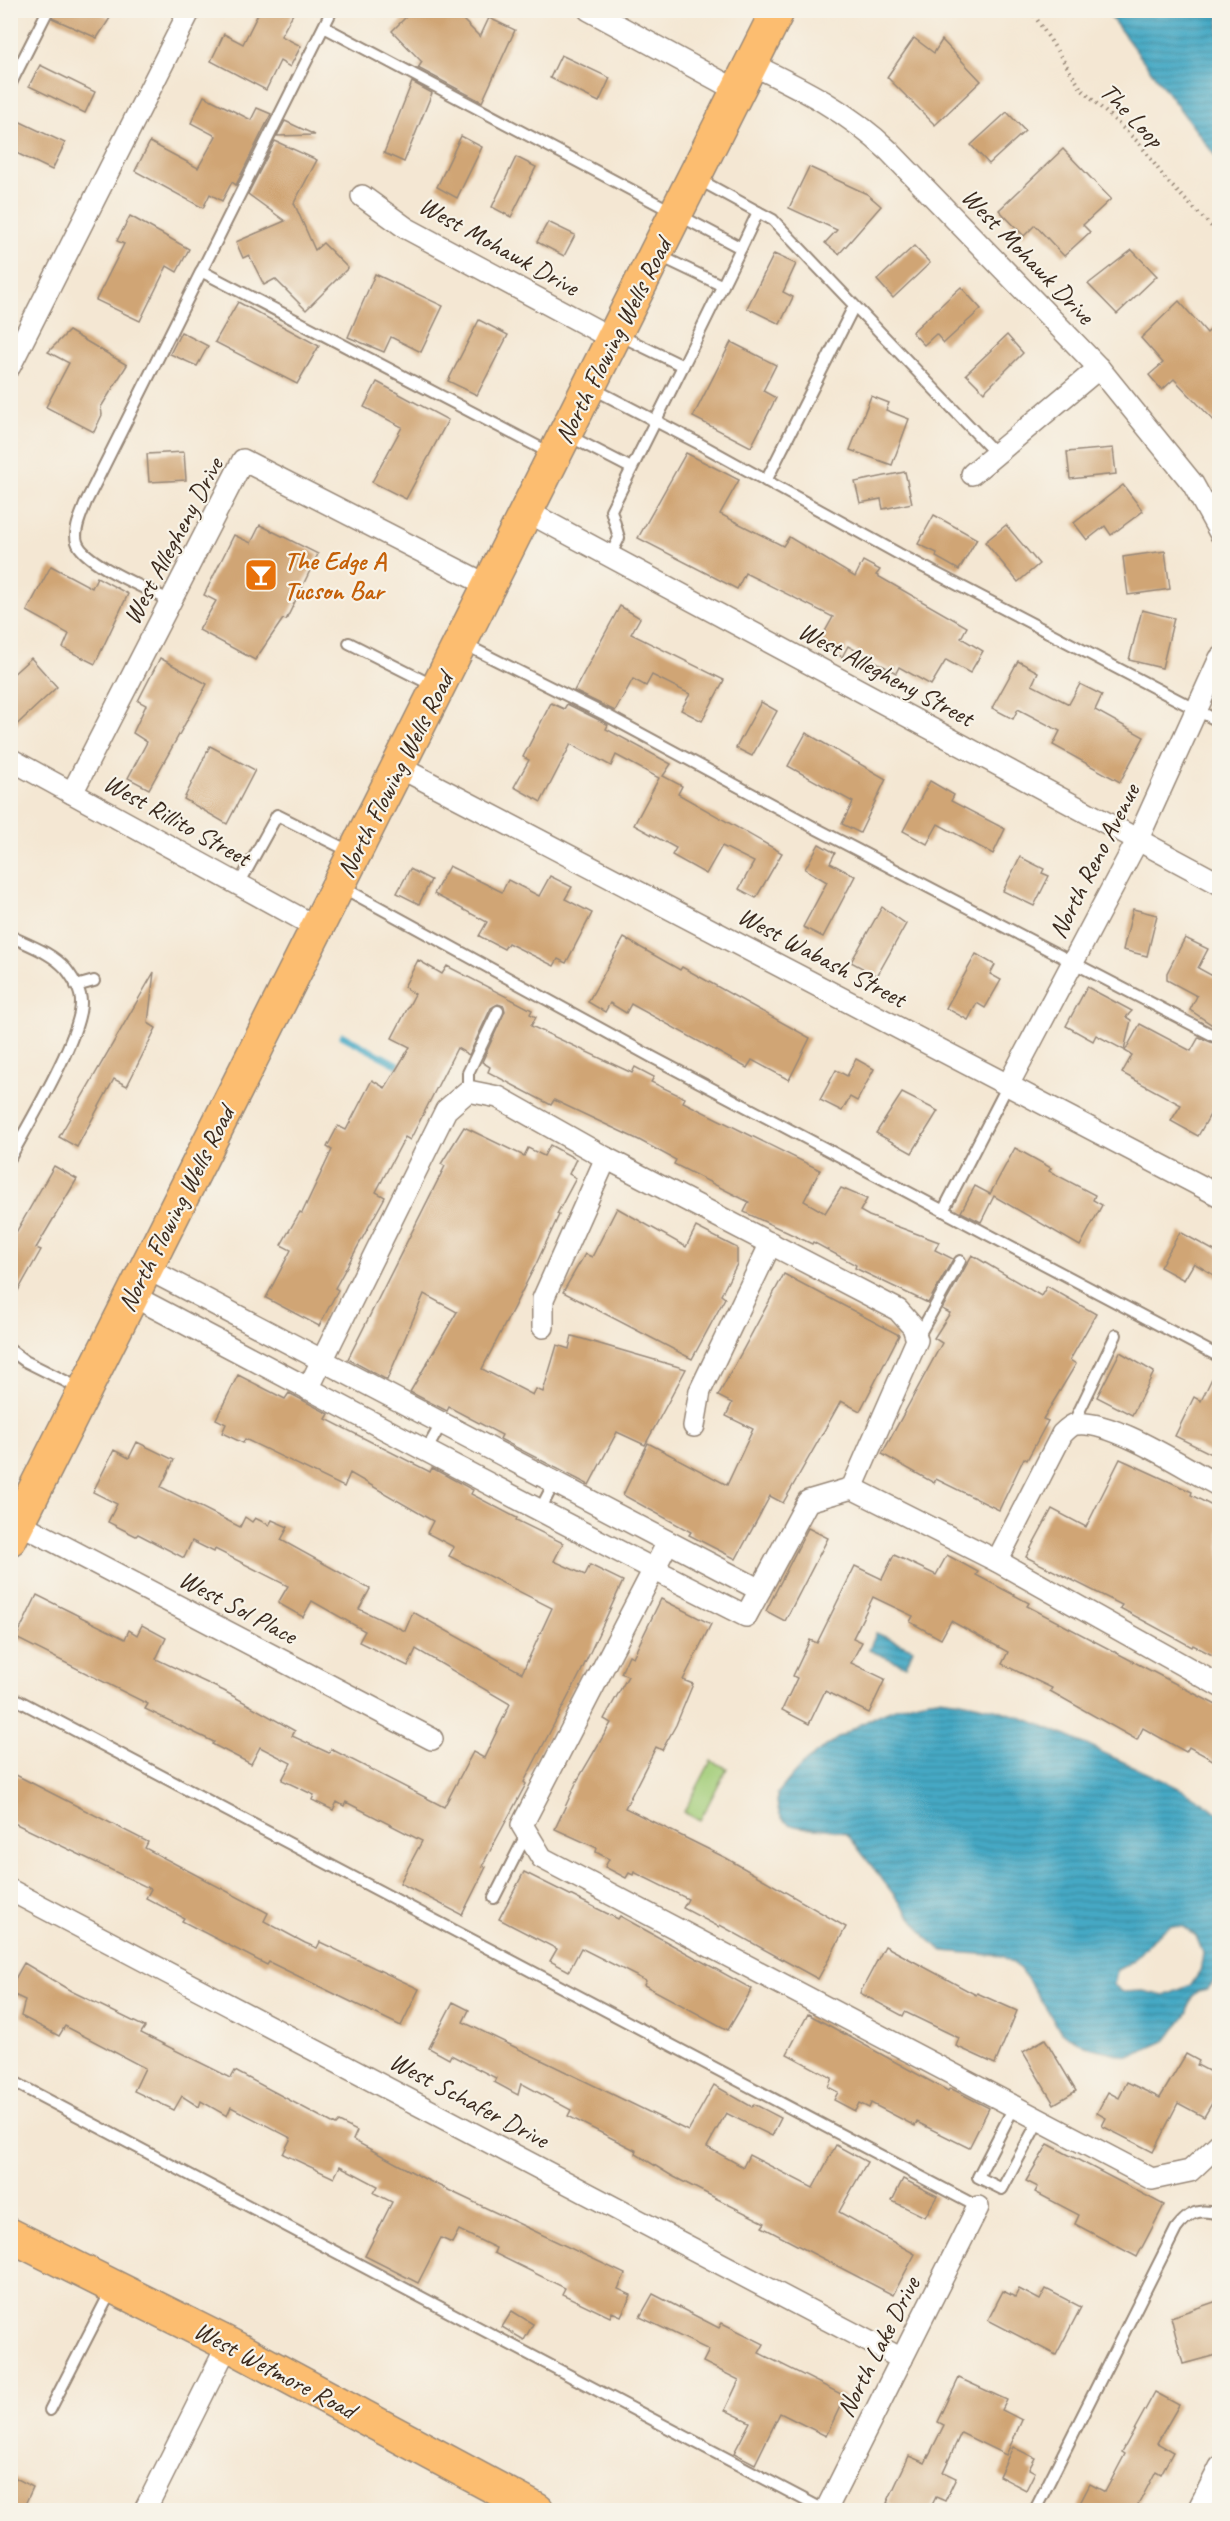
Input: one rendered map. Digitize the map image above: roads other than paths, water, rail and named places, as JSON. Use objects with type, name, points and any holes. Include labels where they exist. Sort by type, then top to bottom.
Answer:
[{"type":"main road","name":"North Flowing Wells Road","points":[[15,1531],[778,10]]},
{"type":"main road","name":"West Wetmore Road","points":[[10,2235],[228,2344],[537,2511]]},
{"type":"street","points":[[10,366],[190,10]]},
{"type":"street","name":"West Mohawk Drive","points":[[588,10],[745,77],[803,90],[862,126],[1099,368],[1193,484],[1220,533]]},
{"type":"street","name":"West Mohawk Drive","points":[[362,196],[406,228],[614,336]]},
{"type":"street","points":[[972,474],[1099,368]]},
{"type":"street","name":"West Allegheny Drive","points":[[72,793],[243,460],[489,586]]},
{"type":"street","name":"West Allegheny Street","points":[[526,512],[1220,884]]},
{"type":"street","name":"North Reno Avenue","points":[[1008,1085],[1137,841],[1220,657]]},
{"type":"street","name":"West Rillito Street","points":[[10,759],[318,928]]},
{"type":"street","name":"West Wabash Street","points":[[399,767],[1220,1196]]},
{"type":"street","points":[[308,1389],[446,1110],[468,1091],[498,1096],[606,1158],[898,1310],[913,1327],[917,1340],[852,1488]]},
{"type":"street","points":[[543,1327],[543,1299],[606,1158]]},
{"type":"street","points":[[694,1426],[700,1391],[771,1243]]},
{"type":"street","points":[[140,1282],[322,1361],[760,1590]]},
{"type":"street","points":[[140,1282],[308,1389],[746,1616],[808,1501],[852,1488],[997,1561],[1220,1686]]},
{"type":"street","points":[[997,1561],[1062,1434],[1073,1424],[1086,1424],[1116,1431],[1220,1486]]},
{"type":"street","name":"West Sol Place","points":[[15,1531],[432,1739]]},
{"type":"street","points":[[668,1542],[522,1825],[542,1858],[1152,2179],[1191,2171],[1220,2143]]},
{"type":"street","name":"West Schafer Drive","points":[[10,1890],[902,2359]]},
{"type":"street","name":"North Lake Drive","points":[[825,2511],[978,2207]]},
{"type":"street","points":[[146,2511],[228,2344]]},
{"type":"street","points":[[1198,2511],[1220,2467]]},
{"type":"lane","points":[[10,85],[48,10]]},
{"type":"lane","points":[[171,601],[89,558],[77,543],[76,532],[86,502],[332,10]]},
{"type":"lane","points":[[324,27],[741,248]]},
{"type":"lane","points":[[695,177],[773,220],[996,454]]},
{"type":"lane","points":[[610,556],[619,538],[611,510],[758,212]]},
{"type":"lane","points":[[656,254],[723,286]]},
{"type":"lane","points":[[201,271],[561,445],[631,468]]},
{"type":"lane","points":[[766,481],[854,306]]},
{"type":"lane","points":[[614,336],[683,366]]},
{"type":"lane","points":[[590,387],[656,420],[899,554],[1220,722]]},
{"type":"lane","points":[[349,643],[438,688]]},
{"type":"lane","points":[[462,643],[608,716],[1220,1040]]},
{"type":"lane","points":[[240,884],[276,815],[355,854]]},
{"type":"lane","points":[[339,885],[652,1057],[1220,1358]]},
{"type":"lane","points":[[10,936],[54,958],[65,968],[76,986],[81,1002],[76,1031],[10,1158]]},
{"type":"lane","points":[[76,986],[94,981]]},
{"type":"lane","points":[[468,1091],[468,1073],[498,1011]]},
{"type":"lane","points":[[943,1211],[1008,1085]]},
{"type":"lane","points":[[917,1340],[927,1316],[960,1261]]},
{"type":"lane","points":[[1073,1424],[1116,1335]]},
{"type":"lane","points":[[10,1350],[25,1361],[84,1390]]},
{"type":"lane","points":[[426,1451],[441,1424]]},
{"type":"lane","points":[[540,1510],[554,1483]]},
{"type":"lane","points":[[10,1696],[978,2207]]},
{"type":"lane","points":[[494,1898],[527,1833]]},
{"type":"lane","points":[[10,2080],[825,2511]]},
{"type":"lane","points":[[1014,2107],[978,2177],[1002,2189],[1039,2120]]},
{"type":"lane","points":[[1035,2511],[1176,2229],[1186,2215],[1197,2211],[1220,2215]]},
{"type":"lane","points":[[50,2410],[113,2286]]},
{"type":"water","points":[[1106,11],[1219,11],[1219,161]]},
{"type":"water","points":[[876,1633],[913,1649],[906,1666],[869,1650]]},
{"type":"water","points":[[938,1698],[962,1701],[986,1706],[1031,1721],[1171,1784],[1208,1805],[1219,1814],[1219,1974],[1208,1989],[1198,1991],[1192,1996],[1188,2012],[1167,2040],[1129,2057],[1085,2046],[1061,2032],[1021,1969],[1003,1956],[943,1951],[929,1940],[847,1834],[834,1830],[799,1827],[782,1819],[778,1809],[777,1794],[804,1764],[822,1749],[869,1720],[903,1705]],"holes":[[[1171,1926],[1184,1927],[1196,1936],[1203,1953],[1200,1972],[1191,1985],[1164,1996],[1143,1991],[1123,1992],[1114,1985],[1117,1970],[1132,1961],[1162,1931]]]},
{"type":"waterway","points":[[343,1036],[406,1069]]},
{"type":"place","name":"The Edge A Tucson Bar","points":[[261,575]]}]
